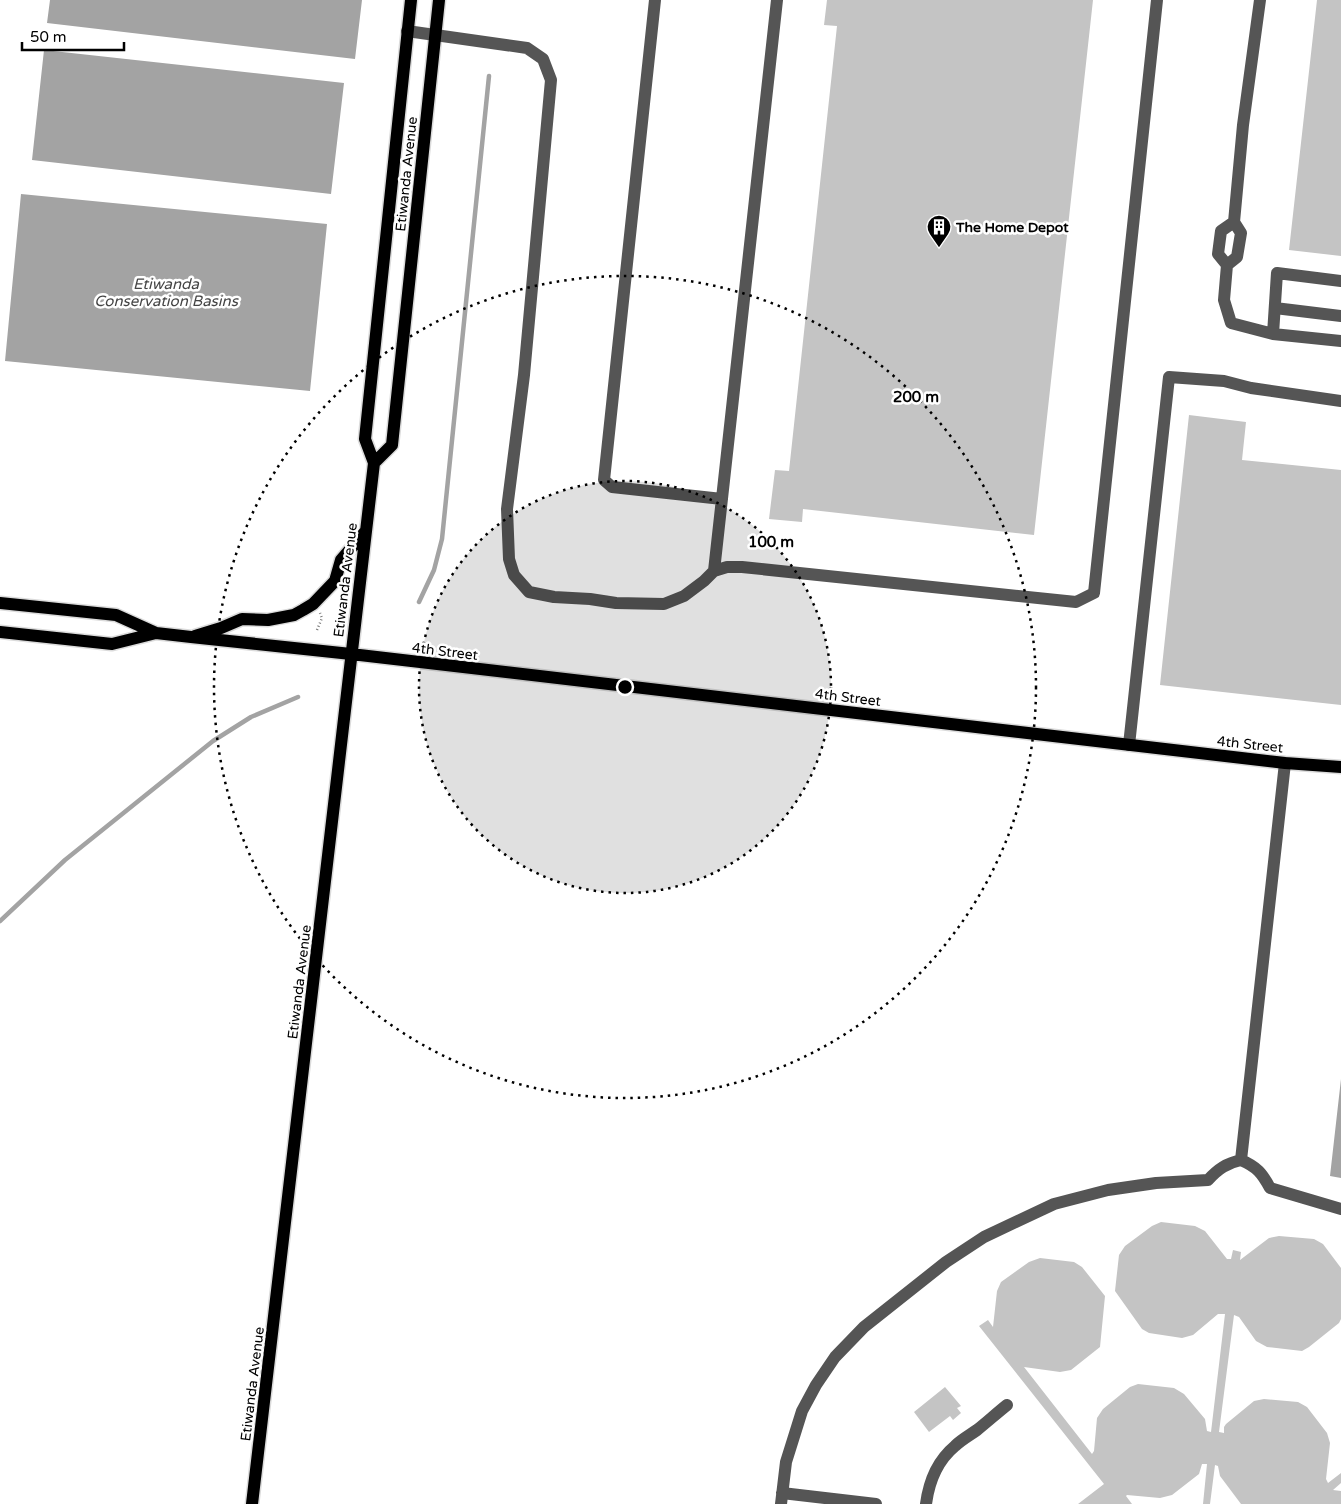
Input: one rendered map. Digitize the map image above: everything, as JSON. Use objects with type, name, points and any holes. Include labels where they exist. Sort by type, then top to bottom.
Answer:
[{"type":"main road","name":"Etiwanda Avenue","points":[[252,1504],[374,463],[365,439],[411,0]]},
{"type":"main road","name":"Etiwanda Avenue","points":[[374,463],[392,445],[439,0]]},
{"type":"main road","points":[[191,637],[242,619],[268,620],[294,615],[303,610],[312,604],[335,581],[341,560],[365,532]]},
{"type":"main road","points":[[0,603],[116,615],[156,633]]},
{"type":"main road","points":[[0,632],[112,644],[156,633]]},
{"type":"main road","name":"4th Street","points":[[156,633],[1286,763],[1341,767]]},
{"type":"lane","points":[[655,0],[604,480],[612,487],[722,499]]},
{"type":"lane","points":[[714,571],[777,0]]},
{"type":"lane","points":[[407,32],[526,48],[543,58],[551,80],[524,375],[507,509],[509,559],[514,575],[529,592],[554,597],[616,603],[664,604],[684,596],[714,571],[727,567],[742,567],[1076,602],[1094,593],[1157,0]]},
{"type":"lane","points":[[1227,265],[1238,257],[1240,234],[1234,222],[1243,125],[1260,0]]},
{"type":"lane","points":[[1234,222],[1221,231],[1218,254],[1227,265],[1224,300],[1231,323],[1273,334],[1341,341]]},
{"type":"lane","points":[[1273,334],[1277,273],[1341,281]]},
{"type":"lane","points":[[1275,308],[1341,316]]},
{"type":"lane","points":[[1129,745],[1169,377],[1224,381],[1251,388],[1341,401]]},
{"type":"lane","points":[[1242,1160],[1286,763]]},
{"type":"lane","points":[[876,1504],[782,1499],[786,1462],[802,1411],[816,1385],[835,1357],[864,1327],[946,1262],[984,1237],[1054,1204],[1118,1188],[1156,1183],[1208,1180],[1216,1171],[1229,1163],[1242,1160],[1255,1166],[1270,1188],[1341,1209]]},
{"type":"lane","points":[[926,1504],[928,1486],[943,1458],[954,1446],[979,1429],[1007,1405]]},
{"type":"path","points":[[317,630],[322,618],[319,612]]},
{"type":"water","points":[[50,0],[362,0],[355,59],[47,23]]},
{"type":"water","points":[[44,50],[344,83],[331,194],[32,160]]},
{"type":"water","name":"Etiwanda Conservation Basins","points":[[21,194],[327,224],[310,391],[5,361]]},
{"type":"water","points":[[1341,1079],[1341,1178],[1330,1176]]},
{"type":"building","name":"The Home Depot","points":[[827,0],[1093,0],[1034,535],[803,509],[802,522],[769,519],[775,470],[789,471],[837,26],[824,25]]},
{"type":"building","points":[[1317,0],[1341,0],[1341,256],[1289,250]]},
{"type":"building","points":[[1189,415],[1246,422],[1242,460],[1341,470],[1341,705],[1160,685]]},
{"type":"building","points":[[1161,1222],[1195,1226],[1205,1231],[1227,1259],[1231,1259],[1233,1250],[1241,1252],[1240,1260],[1269,1238],[1279,1236],[1314,1239],[1323,1244],[1341,1268],[1341,1319],[1339,1323],[1302,1351],[1267,1347],[1256,1341],[1239,1317],[1234,1315],[1219,1432],[1224,1433],[1226,1424],[1254,1401],[1264,1399],[1298,1402],[1307,1407],[1327,1433],[1330,1443],[1326,1479],[1328,1483],[1341,1473],[1341,1483],[1333,1490],[1341,1491],[1341,1504],[1241,1504],[1220,1476],[1218,1466],[1215,1465],[1210,1504],[1203,1504],[1207,1464],[1202,1464],[1199,1474],[1172,1495],[1160,1498],[1127,1495],[1132,1504],[1078,1504],[1104,1484],[979,1326],[988,1320],[993,1327],[997,1291],[1001,1282],[1029,1262],[1040,1258],[1074,1262],[1082,1267],[1105,1296],[1100,1347],[1071,1370],[1060,1372],[1024,1367],[1092,1454],[1094,1451],[1097,1418],[1103,1409],[1130,1387],[1138,1384],[1174,1388],[1184,1394],[1205,1419],[1207,1431],[1211,1432],[1225,1314],[1218,1314],[1193,1335],[1182,1338],[1149,1333],[1142,1329],[1115,1291],[1119,1255],[1125,1246],[1152,1226]]},
{"type":"building","points":[[945,1387],[961,1406],[957,1408],[961,1413],[953,1420],[950,1416],[929,1432],[914,1412]]},
{"type":"waterway","points":[[419,602],[434,570],[442,539],[489,76]]},
{"type":"waterway","points":[[0,921],[65,860],[213,741],[251,717],[298,697]]},
{"type":"place","name":"The Home Depot","points":[[939,248]]}]
